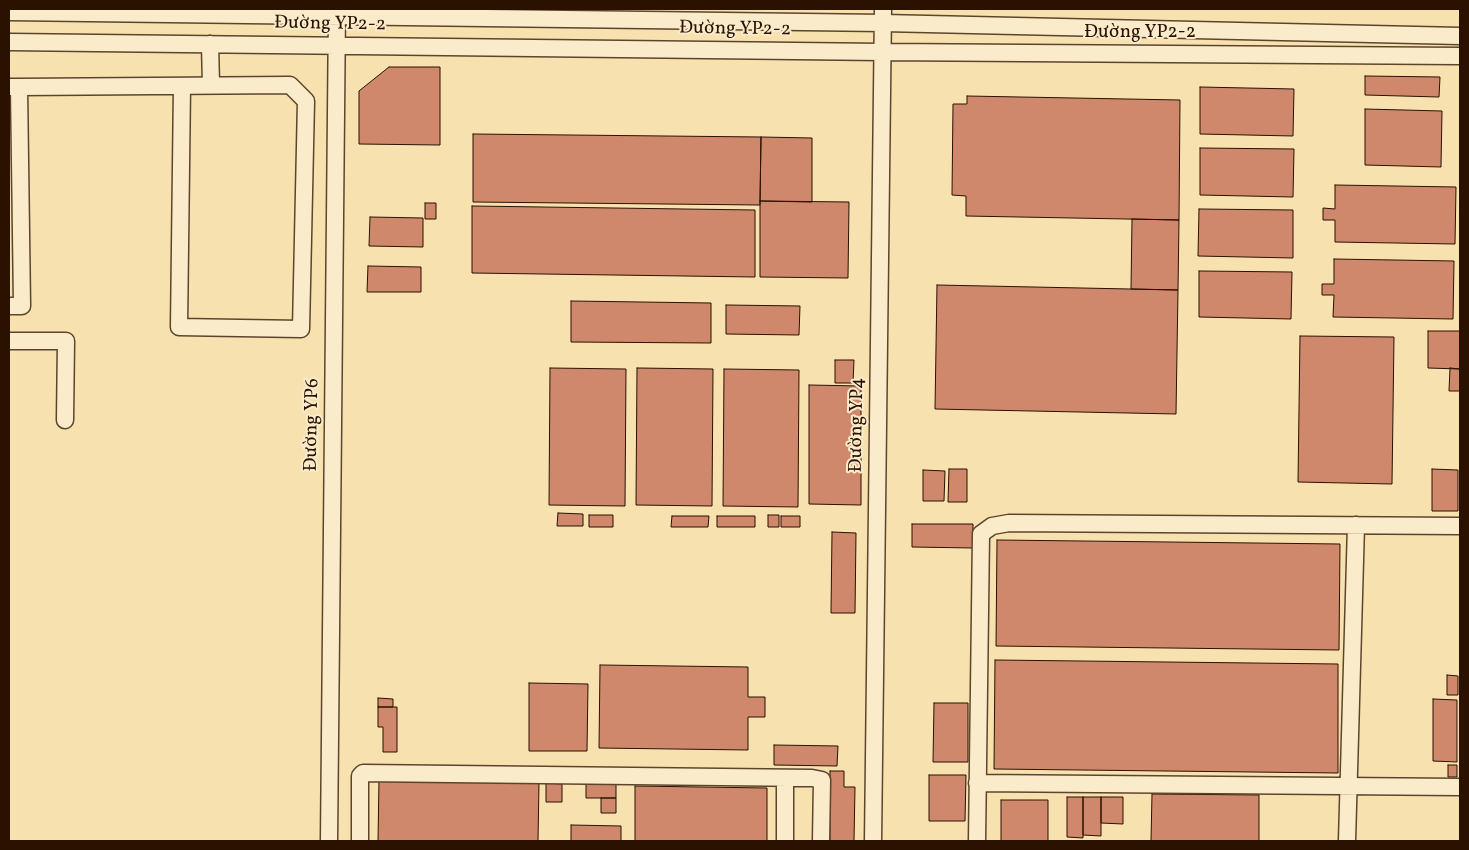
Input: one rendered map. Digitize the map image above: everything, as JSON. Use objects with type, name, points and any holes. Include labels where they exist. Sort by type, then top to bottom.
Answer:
[{"type":"street","name":"Đường YP2-2","points":[[9,12],[337,12],[883,16],[1460,36]]},
{"type":"street","name":"Đường YP6","points":[[329,841],[337,12]]},
{"type":"street","name":"Đường YP4","points":[[873,841],[883,16]]},
{"type":"street","name":"Đường YP2-2","points":[[9,42],[882,52],[1460,56]]},
{"type":"street","points":[[210,44],[211,86]]},
{"type":"street","points":[[9,306],[22,306],[14,87],[290,85],[306,100],[301,329],[179,327],[182,86]]},
{"type":"street","points":[[9,341],[66,341],[65,420]]},
{"type":"street","points":[[977,841],[981,534],[992,526],[1009,524],[1460,526]]},
{"type":"street","points":[[1347,841],[1356,525]]},
{"type":"street","points":[[360,841],[360,776],[363,773],[822,780],[821,841]]},
{"type":"street","points":[[785,778],[785,841]]},
{"type":"street","points":[[977,783],[1460,787]]},
{"type":"building","points":[[389,67],[440,67],[440,145],[359,144],[359,91]]},
{"type":"building","points":[[1365,76],[1440,77],[1439,97],[1365,95]]},
{"type":"building","points":[[1200,87],[1294,89],[1293,136],[1200,134]]},
{"type":"building","points":[[967,96],[1180,100],[1179,220],[966,216],[966,196],[952,195],[953,104],[967,104]]},
{"type":"building","points":[[1365,109],[1442,111],[1441,167],[1365,165]]},
{"type":"building","points":[[473,134],[761,137],[760,205],[473,202]]},
{"type":"building","points":[[761,137],[812,138],[812,202],[760,201]]},
{"type":"building","points":[[1200,148],[1294,149],[1293,197],[1200,195]]},
{"type":"building","points":[[1335,185],[1456,187],[1455,244],[1335,242],[1335,220],[1323,220],[1323,208],[1335,209]]},
{"type":"building","points":[[760,201],[849,202],[848,278],[760,277]]},
{"type":"building","points":[[425,203],[436,203],[436,219],[425,219]]},
{"type":"building","points":[[472,206],[755,210],[755,277],[472,273]]},
{"type":"building","points":[[1199,209],[1293,210],[1293,258],[1198,256]]},
{"type":"building","points":[[370,217],[423,218],[423,247],[369,246]]},
{"type":"building","points":[[1132,219],[1179,220],[1178,290],[1131,289]]},
{"type":"building","points":[[1334,259],[1454,261],[1453,319],[1333,317],[1334,295],[1322,295],[1322,284],[1334,284]]},
{"type":"building","points":[[368,266],[421,267],[421,292],[367,292]]},
{"type":"building","points":[[1199,271],[1292,272],[1291,319],[1199,317]]},
{"type":"building","points":[[937,285],[1178,290],[1176,414],[935,409]]},
{"type":"building","points":[[571,301],[711,303],[711,343],[571,342]]},
{"type":"building","points":[[726,305],[800,306],[799,335],[726,334]]},
{"type":"building","points":[[1428,331],[1460,331],[1460,369],[1428,368]]},
{"type":"building","points":[[1300,336],[1394,337],[1392,484],[1298,482]]},
{"type":"building","points":[[835,360],[854,360],[853,383],[835,383]]},
{"type":"building","points":[[550,368],[626,369],[625,506],[549,505]]},
{"type":"building","points":[[637,368],[713,369],[712,506],[636,505]]},
{"type":"building","points":[[1450,368],[1460,369],[1460,391],[1449,391]]},
{"type":"building","points":[[724,369],[799,370],[798,507],[723,506]]},
{"type":"building","points":[[809,385],[861,386],[861,505],[809,504]]},
{"type":"building","points":[[949,469],[967,469],[967,502],[948,502]]},
{"type":"building","points":[[1432,469],[1458,470],[1458,511],[1432,511]]},
{"type":"building","points":[[923,470],[945,471],[944,501],[923,501]]},
{"type":"building","points":[[558,513],[583,514],[583,526],[557,526]]},
{"type":"building","points":[[589,515],[613,515],[613,527],[589,527]]},
{"type":"building","points":[[768,515],[779,515],[779,527],[768,527]]},
{"type":"building","points":[[672,516],[709,516],[708,527],[671,527]]},
{"type":"building","points":[[717,516],[755,516],[755,527],[717,527]]},
{"type":"building","points":[[781,516],[800,516],[800,527],[781,527]]},
{"type":"building","points":[[912,524],[973,524],[973,548],[912,547]]},
{"type":"building","points":[[832,532],[856,533],[855,613],[831,613]]},
{"type":"building","points":[[997,540],[1340,544],[1339,650],[996,646]]},
{"type":"building","points":[[995,660],[1338,664],[1338,773],[994,769]]},
{"type":"building","points":[[600,665],[748,667],[748,697],[765,697],[765,717],[748,717],[748,750],[599,748]]},
{"type":"building","points":[[1447,675],[1458,676],[1458,695],[1447,695]]},
{"type":"building","points":[[529,683],[588,684],[587,751],[529,751]]},
{"type":"building","points":[[378,698],[393,699],[393,707],[378,707]]},
{"type":"building","points":[[1433,699],[1457,700],[1457,762],[1433,761]]},
{"type":"building","points":[[934,703],[968,703],[968,762],[933,762]]},
{"type":"building","points":[[378,707],[397,707],[397,752],[383,752],[383,727],[378,727]]},
{"type":"building","points":[[774,745],[838,746],[837,766],[774,765]]},
{"type":"building","points":[[1448,765],[1457,765],[1457,777],[1448,777]]},
{"type":"building","points":[[830,771],[844,771],[844,787],[855,787],[854,841],[830,841]]},
{"type":"building","points":[[929,775],[966,775],[965,821],[929,821]]},
{"type":"building","points":[[379,780],[539,782],[538,841],[378,841]]},
{"type":"building","points":[[586,782],[616,782],[616,798],[586,798]]},
{"type":"building","points":[[546,783],[562,784],[562,802],[546,802]]},
{"type":"building","points":[[635,786],[767,788],[767,841],[635,841]]},
{"type":"building","points":[[1152,794],[1259,795],[1259,841],[1151,841]]},
{"type":"building","points":[[1067,797],[1083,797],[1083,838],[1067,837]]},
{"type":"building","points":[[1083,797],[1101,797],[1101,836],[1083,835]]},
{"type":"building","points":[[1101,797],[1123,797],[1123,824],[1101,823]]},
{"type":"building","points":[[601,798],[616,798],[616,813],[601,813]]},
{"type":"building","points":[[1001,800],[1048,800],[1048,841],[1001,841]]},
{"type":"building","points":[[571,825],[621,826],[621,841],[571,841]]}]
